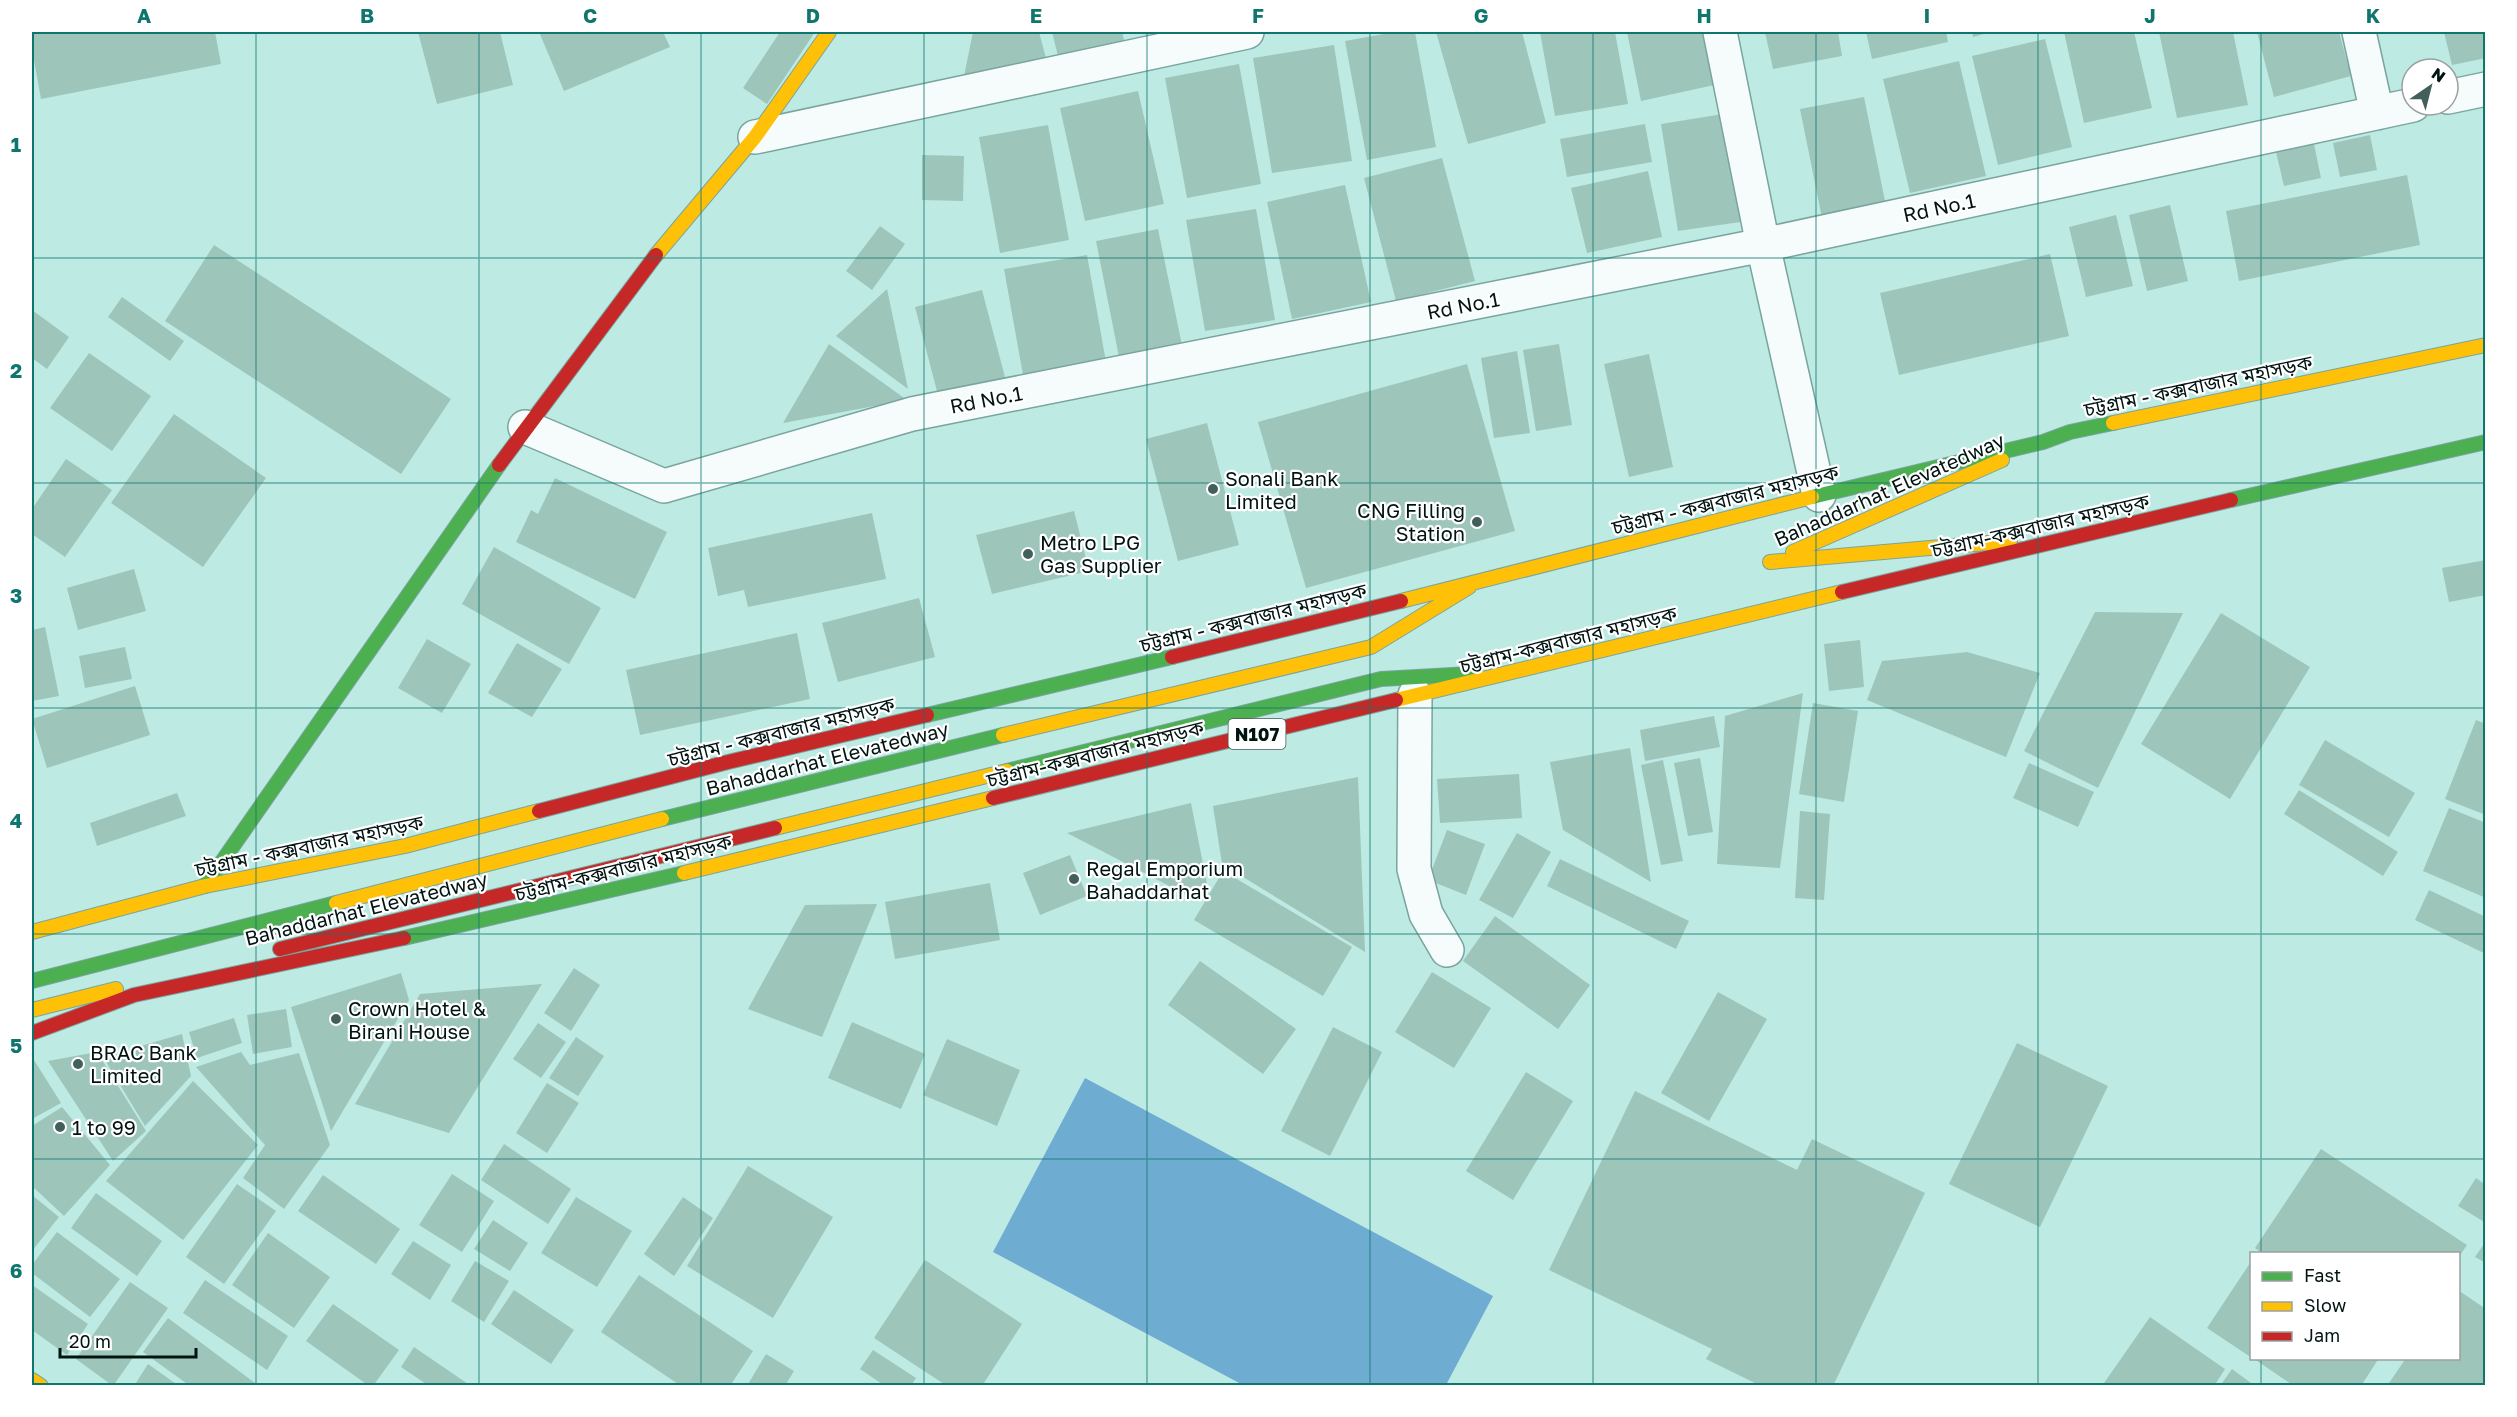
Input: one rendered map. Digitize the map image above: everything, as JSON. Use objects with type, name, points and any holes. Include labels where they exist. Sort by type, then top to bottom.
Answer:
[{"type":"main road","points":[[205,886],[525,427],[636,279],[755,137],[829,32]]},
{"type":"main road","name":"চট্টগ্রাম - কক্সবাজার মহাসড়ক","points":[[32,932],[205,886],[405,846],[728,762],[1274,633],[1819,495],[2043,442],[2070,432],[2486,345]]},
{"type":"main road","name":"Bahaddarhat Elevatedway","points":[[2043,442],[1770,562],[2077,535]]},
{"type":"main road","name":"চট্টগ্রাম-কক্সবাজার মহাসড়ক","points":[[32,1032],[134,995],[479,922],[2077,535],[2486,442]]},
{"type":"main road","name":"Bahaddarhat Elevatedway","points":[[32,981],[767,792],[1371,647],[1478,581]]},
{"type":"main road","name":"Bahaddarhat Elevatedway","points":[[32,1010],[1381,678],[1517,671]]},
{"type":"main road","points":[[32,1380],[41,1386]]},
{"type":"street","points":[[755,137],[1246,32]]},
{"type":"street","points":[[1720,32],[1763,245],[1819,495]]},
{"type":"street","points":[[2358,32],[2377,113]]},
{"type":"street","points":[[2460,94],[2486,89]]},
{"type":"street","name":"Rd No.1","points":[[525,427],[664,486],[912,414],[1763,245],[2400,108]]},
{"type":"street","points":[[1415,695],[1414,869],[1426,914],[1447,950]]},
{"type":"water","points":[[1085,1078],[1493,1296],[1446,1385],[1243,1385],[993,1252]]},
{"type":"building","points":[[32,32],[215,32],[221,64],[41,99],[32,49]]},
{"type":"building","points":[[418,32],[500,32],[513,85],[437,104]]},
{"type":"building","points":[[539,32],[663,32],[670,47],[564,91]]},
{"type":"building","points":[[780,32],[815,32],[767,104],[743,88]]},
{"type":"building","points":[[973,32],[1039,32],[1047,62],[964,76]]},
{"type":"building","points":[[1052,32],[1122,32],[1125,44],[1059,60]]},
{"type":"building","points":[[1395,32],[1415,32],[1436,147],[1367,160],[1345,41]]},
{"type":"building","points":[[1436,32],[1522,32],[1546,123],[1468,144]]},
{"type":"building","points":[[1540,32],[1615,32],[1628,104],[1555,116]]},
{"type":"building","points":[[1627,32],[1708,32],[1719,84],[1641,101]]},
{"type":"building","points":[[1765,32],[1838,32],[1842,56],[1773,69]]},
{"type":"building","points":[[1866,32],[1946,32],[1948,42],[1872,59]]},
{"type":"building","points":[[1972,32],[1991,32],[1973,37]]},
{"type":"building","points":[[2064,32],[2134,32],[2152,108],[2084,123]]},
{"type":"building","points":[[2159,32],[2233,32],[2248,105],[2177,118]]},
{"type":"building","points":[[2257,32],[2339,32],[2351,76],[2274,97]]},
{"type":"building","points":[[2444,32],[2486,32],[2486,58],[2460,63],[2460,57],[2450,57]]},
{"type":"building","points":[[2045,39],[2072,147],[1998,165],[1972,56]]},
{"type":"building","points":[[1334,45],[1352,161],[1272,173],[1253,58]]},
{"type":"building","points":[[1959,61],[1986,176],[1910,193],[1883,79]]},
{"type":"building","points":[[1239,64],[1261,184],[1187,198],[1165,78]]},
{"type":"building","points":[[1138,91],[1164,204],[1085,221],[1060,108]]},
{"type":"building","points":[[1864,97],[1886,206],[1822,218],[1800,109]]},
{"type":"building","points":[[1729,113],[1747,221],[1678,231],[1661,124]]},
{"type":"building","points":[[1645,124],[1652,162],[1567,177],[1560,139]]},
{"type":"building","points":[[1048,125],[1069,240],[1000,253],[979,137]]},
{"type":"building","points":[[2370,135],[2377,170],[2340,177],[2333,143]]},
{"type":"building","points":[[2314,144],[2321,178],[2284,186],[2276,152]]},
{"type":"building","points":[[922,155],[964,156],[963,201],[922,200]]},
{"type":"building","points":[[1442,158],[1475,281],[1396,301],[1364,178]]},
{"type":"building","points":[[1648,171],[1662,237],[1587,253],[1571,188]]},
{"type":"building","points":[[2407,175],[2420,245],[2239,281],[2226,211]]},
{"type":"building","points":[[1345,185],[1371,302],[1292,319],[1267,202]]},
{"type":"building","points":[[2170,205],[2188,281],[2147,291],[2129,215]]},
{"type":"building","points":[[1256,209],[1275,320],[1205,331],[1186,220]]},
{"type":"building","points":[[2116,215],[2133,286],[2086,297],[2069,227]]},
{"type":"building","points":[[880,226],[905,244],[872,290],[846,271]]},
{"type":"building","points":[[1158,229],[1182,345],[1119,357],[1096,241]]},
{"type":"building","points":[[214,245],[451,399],[401,474],[165,321]]},
{"type":"building","points":[[2050,254],[2069,336],[1899,375],[1880,293]]},
{"type":"building","points":[[1087,255],[1106,362],[1023,375],[1004,269]]},
{"type":"building","points":[[887,289],[908,389],[836,336]]},
{"type":"building","points":[[982,290],[1006,381],[939,399],[915,307]]},
{"type":"building","points":[[122,297],[184,341],[170,361],[108,317]]},
{"type":"building","points":[[32,310],[69,337],[47,369],[32,358]]},
{"type":"building","points":[[829,344],[907,400],[783,423]]},
{"type":"building","points":[[1559,344],[1572,425],[1536,431],[1523,350]]},
{"type":"building","points":[[1517,351],[1530,433],[1494,438],[1481,358]]},
{"type":"building","points":[[89,353],[151,396],[112,451],[50,408]]},
{"type":"building","points":[[1649,354],[1673,467],[1629,477],[1604,364]]},
{"type":"building","points":[[1467,364],[1515,531],[1306,588],[1258,422]]},
{"type":"building","points":[[174,414],[266,478],[203,567],[111,503]]},
{"type":"building","points":[[1207,423],[1239,545],[1178,561],[1146,439]]},
{"type":"building","points":[[66,459],[112,490],[65,557],[32,534],[32,509]]},
{"type":"building","points":[[555,478],[667,532],[635,599],[516,542],[531,510],[538,514]]},
{"type":"building","points":[[1074,511],[1089,571],[992,594],[976,535]]},
{"type":"building","points":[[872,513],[886,579],[748,607],[744,590],[718,596],[708,548]]},
{"type":"building","points":[[494,547],[601,608],[569,664],[462,604]]},
{"type":"building","points":[[2486,560],[2486,595],[2449,602],[2442,568]]},
{"type":"building","points":[[134,569],[146,611],[78,630],[67,588]]},
{"type":"building","points":[[919,598],[935,657],[838,682],[822,623]]},
{"type":"building","points":[[2095,612],[2183,613],[2098,788],[2024,751]]},
{"type":"building","points":[[2221,613],[2310,667],[2230,799],[2141,744]]},
{"type":"building","points":[[45,627],[59,696],[32,701],[32,630]]},
{"type":"building","points":[[797,633],[810,699],[640,735],[626,670]]},
{"type":"building","points":[[427,639],[471,664],[442,713],[398,688]]},
{"type":"building","points":[[1860,640],[1864,687],[1829,691],[1824,644]]},
{"type":"building","points":[[517,643],[562,669],[532,717],[488,693]]},
{"type":"building","points":[[125,647],[132,679],[85,688],[79,656]]},
{"type":"building","points":[[1967,652],[2040,673],[2006,757],[1867,700],[1882,661]]},
{"type":"building","points":[[135,686],[150,735],[47,768],[32,719]]},
{"type":"building","points":[[1803,693],[1780,868],[1717,864],[1725,716]]},
{"type":"building","points":[[1813,703],[1858,711],[1844,802],[1799,794]]},
{"type":"building","points":[[1714,716],[1720,747],[1645,761],[1640,730]]},
{"type":"building","points":[[2476,720],[2486,724],[2486,815],[2445,799]]},
{"type":"building","points":[[2325,740],[2415,793],[2389,837],[2299,785]]},
{"type":"building","points":[[1630,748],[1651,882],[1563,830],[1550,762]]},
{"type":"building","points":[[1700,758],[1713,832],[1688,836],[1674,763]]},
{"type":"building","points":[[1663,760],[1683,861],[1661,865],[1641,765]]},
{"type":"building","points":[[2029,763],[2094,792],[2078,827],[2013,798]]},
{"type":"building","points":[[1519,774],[1522,818],[1440,823],[1437,779]]},
{"type":"building","points":[[1358,777],[1365,952],[1222,864],[1213,806]]},
{"type":"building","points":[[2299,790],[2398,852],[2383,876],[2284,814]]},
{"type":"building","points":[[177,793],[186,816],[97,846],[90,823]]},
{"type":"building","points":[[1191,803],[1207,884],[1185,894],[1067,833]]},
{"type":"building","points":[[2449,808],[2486,823],[2486,898],[2423,871]]},
{"type":"building","points":[[1800,811],[1830,814],[1824,900],[1795,898]]},
{"type":"building","points":[[1447,830],[1485,844],[1466,895],[1428,880]]},
{"type":"building","points":[[1517,833],[1551,852],[1513,918],[1479,900]]},
{"type":"building","points":[[1070,855],[1087,896],[1040,915],[1023,873]]},
{"type":"building","points":[[1560,859],[1689,921],[1676,949],[1547,886]]},
{"type":"building","points":[[1223,871],[1352,947],[1323,996],[1194,920]]},
{"type":"building","points":[[990,883],[1000,940],[895,959],[885,902]]},
{"type":"building","points":[[2429,890],[2486,917],[2486,954],[2415,920]]},
{"type":"building","points":[[877,904],[822,1037],[748,1009],[805,905]]},
{"type":"building","points":[[1495,916],[1590,985],[1558,1029],[1463,961]]},
{"type":"building","points":[[1200,961],[1296,1029],[1263,1074],[1168,1005]]},
{"type":"building","points":[[574,968],[600,985],[571,1031],[544,1013]]},
{"type":"building","points":[[1432,972],[1491,1008],[1454,1068],[1395,1032]]},
{"type":"building","points":[[401,973],[409,1000],[331,1131],[291,1007]]},
{"type":"building","points":[[542,984],[449,1133],[355,1104],[420,994]]},
{"type":"building","points":[[1718,992],[1767,1019],[1709,1121],[1661,1093]]},
{"type":"building","points":[[286,1009],[292,1047],[253,1054],[247,1015]]},
{"type":"building","points":[[234,1018],[242,1043],[197,1058],[189,1032]]},
{"type":"building","points":[[852,1022],[925,1054],[901,1109],[828,1078]]},
{"type":"building","points":[[538,1023],[566,1042],[541,1078],[513,1059]]},
{"type":"building","points":[[1333,1027],[1382,1052],[1330,1156],[1281,1131]]},
{"type":"building","points":[[182,1034],[191,1076],[145,1126],[103,1057]]},
{"type":"building","points":[[576,1037],[604,1056],[578,1096],[549,1078]]},
{"type":"building","points":[[947,1039],[1020,1070],[997,1126],[923,1095]]},
{"type":"building","points":[[2017,1043],[2108,1086],[2040,1227],[1949,1184]]},
{"type":"building","points":[[97,1052],[146,1131],[113,1161],[48,1061]]},
{"type":"building","points":[[241,1052],[250,1065],[299,1053],[330,1145],[284,1209],[243,1178],[265,1145],[196,1067]]},
{"type":"building","points":[[34,1060],[61,1103],[32,1119],[32,1061]]},
{"type":"building","points":[[1526,1072],[1573,1101],[1513,1200],[1466,1171]]},
{"type":"building","points":[[193,1081],[258,1145],[183,1240],[106,1181]]},
{"type":"building","points":[[547,1083],[579,1103],[547,1153],[516,1133]]},
{"type":"building","points":[[1635,1091],[1797,1170],[1812,1139],[1925,1193],[1833,1386],[1761,1386],[1706,1359],[1712,1349],[1549,1270]]},
{"type":"building","points":[[62,1107],[110,1165],[64,1216],[32,1186],[32,1126]]},
{"type":"building","points":[[504,1144],[571,1189],[548,1224],[481,1180]]},
{"type":"building","points":[[2321,1149],[2467,1245],[2460,1255],[2460,1252],[2260,1252],[2255,1248]]},
{"type":"building","points":[[748,1166],[833,1217],[773,1318],[687,1266]]},
{"type":"building","points":[[452,1174],[494,1201],[462,1252],[419,1225]]},
{"type":"building","points":[[323,1175],[400,1229],[376,1264],[298,1211]]},
{"type":"building","points":[[2476,1178],[2486,1185],[2486,1223],[2458,1206]]},
{"type":"building","points":[[237,1184],[276,1211],[224,1284],[186,1257]]},
{"type":"building","points":[[96,1193],[162,1241],[137,1276],[71,1228]]},
{"type":"building","points":[[32,1195],[59,1217],[32,1251]]},
{"type":"building","points":[[576,1197],[632,1231],[597,1287],[541,1253]]},
{"type":"building","points":[[683,1197],[713,1218],[674,1276],[644,1254]]},
{"type":"building","points":[[493,1220],[528,1243],[510,1271],[474,1249]]},
{"type":"building","points":[[57,1232],[120,1279],[90,1317],[32,1273],[32,1265]]},
{"type":"building","points":[[268,1233],[330,1277],[294,1328],[232,1285]]},
{"type":"building","points":[[413,1241],[451,1265],[430,1300],[391,1274]]},
{"type":"building","points":[[2486,1241],[2486,1263],[2475,1257]]},
{"type":"building","points":[[925,1260],[1022,1324],[982,1386],[947,1386],[874,1338]]},
{"type":"building","points":[[475,1261],[509,1281],[484,1322],[451,1301]]},
{"type":"building","points":[[2250,1263],[2250,1357],[2207,1328]]},
{"type":"building","points":[[639,1275],[753,1351],[730,1386],[681,1386],[601,1332]]},
{"type":"building","points":[[205,1280],[288,1336],[267,1370],[183,1313]]},
{"type":"building","points":[[130,1282],[168,1308],[113,1386],[76,1359]]},
{"type":"building","points":[[32,1285],[88,1324],[67,1355],[32,1330]]},
{"type":"building","points":[[514,1290],[574,1330],[551,1364],[491,1324]]},
{"type":"building","points":[[2460,1291],[2486,1309],[2486,1386],[2387,1386],[2405,1360],[2460,1360]]},
{"type":"building","points":[[333,1304],[399,1350],[373,1386],[369,1386],[306,1341]]},
{"type":"building","points":[[2150,1317],[2225,1369],[2214,1386],[2102,1386]]},
{"type":"building","points":[[168,1318],[259,1386],[190,1386],[143,1352]]},
{"type":"building","points":[[414,1347],[471,1386],[429,1386],[401,1367]]},
{"type":"building","points":[[873,1350],[916,1378],[911,1386],[885,1386],[860,1369]]},
{"type":"building","points":[[766,1354],[794,1371],[785,1386],[747,1386]]},
{"type":"building","points":[[2256,1360],[2378,1360],[2361,1386],[2294,1386]]},
{"type":"building","points":[[148,1364],[179,1386],[134,1386]]},
{"type":"building","points":[[2232,1369],[2255,1386],[2220,1386]]},
{"type":"traffic: fast","points":[[1812,497],[2113,423]]},
{"type":"traffic: fast","points":[[2231,500],[2486,442]]},
{"type":"traffic: fast","points":[[205,886],[499,465]]},
{"type":"traffic: fast","points":[[927,715],[1172,657]]},
{"type":"traffic: fast","points":[[1007,771],[1381,679],[1470,674]]},
{"type":"traffic: fast","points":[[662,819],[1003,735]]},
{"type":"traffic: fast","points":[[404,938],[684,873]]},
{"type":"traffic: fast","points":[[32,981],[336,903]]},
{"type":"traffic: slow","points":[[656,255],[755,137],[829,32]]},
{"type":"traffic: slow","points":[[2113,423],[2486,345]]},
{"type":"traffic: slow","points":[[1793,552],[2002,460]]},
{"type":"traffic: slow","points":[[1401,601],[1812,497]]},
{"type":"traffic: slow","points":[[1770,562],[2010,541]]},
{"type":"traffic: slow","points":[[1003,735],[1371,647],[1469,587]]},
{"type":"traffic: slow","points":[[1396,700],[1842,592]]},
{"type":"traffic: slow","points":[[775,828],[1007,771]]},
{"type":"traffic: slow","points":[[684,873],[993,798]]},
{"type":"traffic: slow","points":[[32,932],[205,886],[405,846],[539,811]]},
{"type":"traffic: slow","points":[[336,903],[662,819]]},
{"type":"traffic: slow","points":[[32,1010],[116,989]]},
{"type":"traffic: slow","points":[[32,1380],[41,1386]]},
{"type":"traffic: jam","points":[[499,465],[656,255]]},
{"type":"traffic: jam","points":[[1842,592],[2231,500]]},
{"type":"traffic: jam","points":[[1172,657],[1401,601]]},
{"type":"traffic: jam","points":[[993,798],[1396,700]]},
{"type":"traffic: jam","points":[[539,811],[728,762],[927,715]]},
{"type":"traffic: jam","points":[[280,949],[775,828]]},
{"type":"traffic: jam","points":[[32,1033],[134,995],[404,938]]},
{"type":"place","name":"Sonali Bank Limited","points":[[1213,489]]},
{"type":"place","name":"CNG Filling Station","points":[[1477,522]]},
{"type":"place","name":"Metro LPG Gas Supplier","points":[[1028,554]]},
{"type":"place","name":"Regal Emporium Bahaddarhat","points":[[1074,879]]},
{"type":"place","name":"Crown Hotel & Birani House","points":[[336,1019]]},
{"type":"place","name":"BRAC Bank Limited","points":[[78,1064]]},
{"type":"place","name":"1 to 99","points":[[60,1127]]}]
